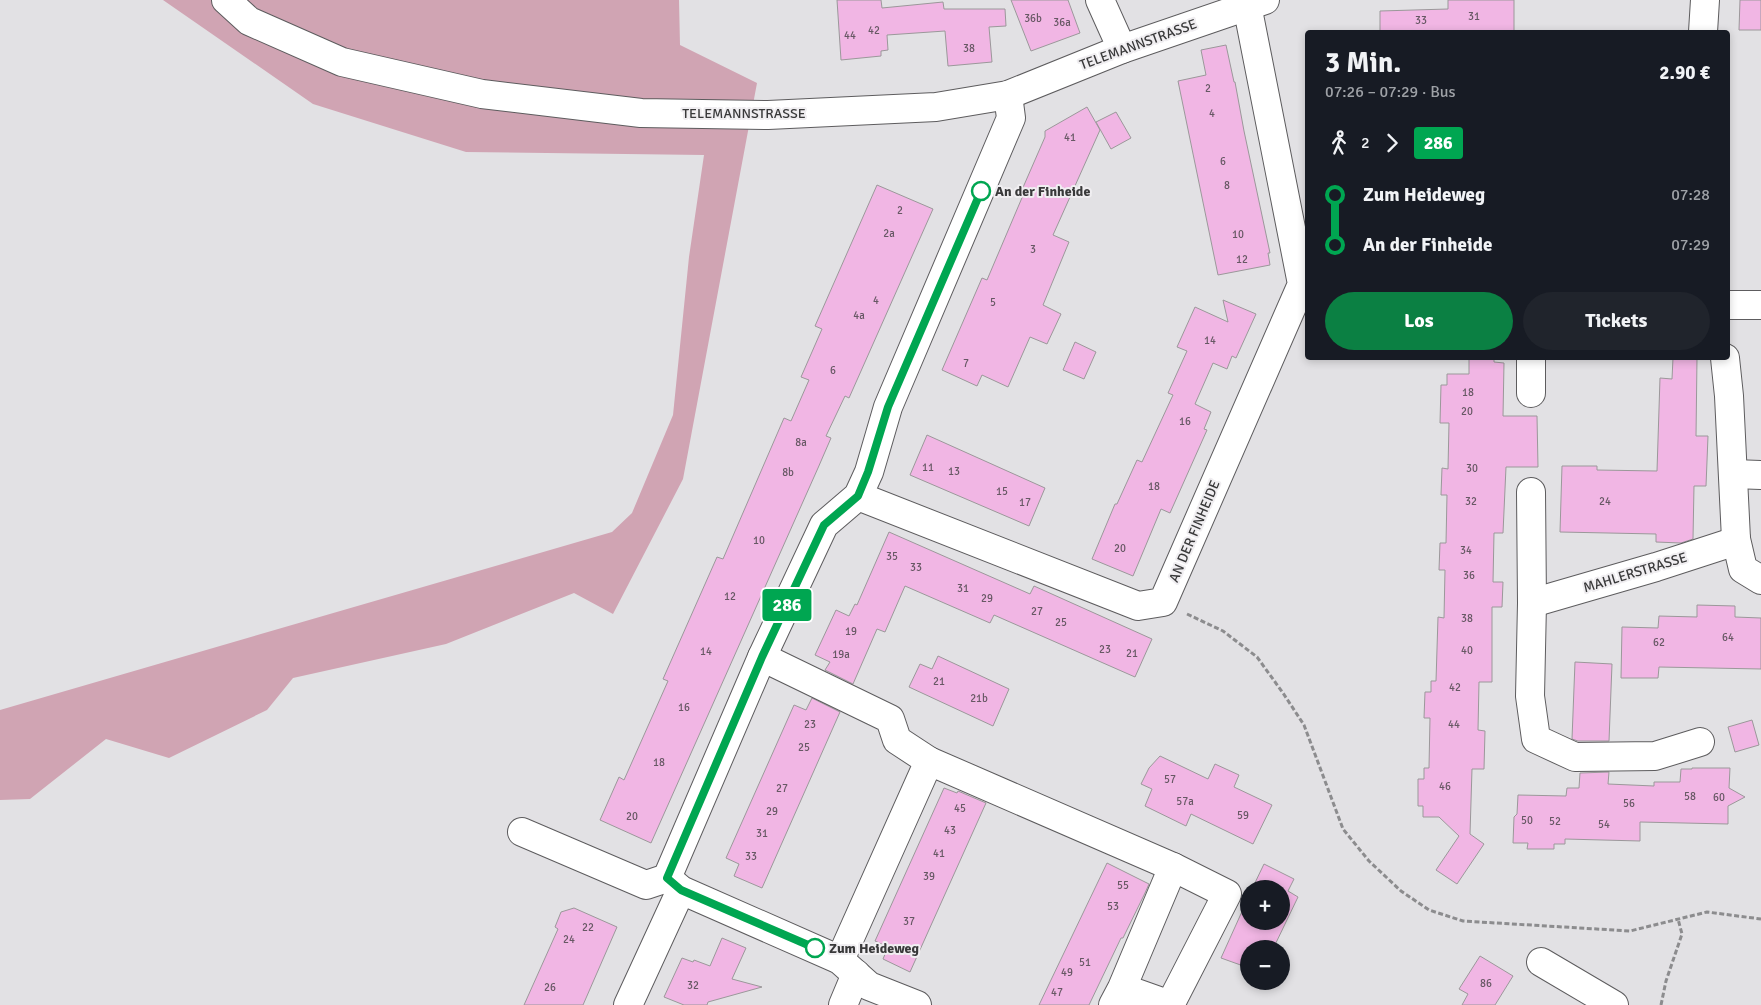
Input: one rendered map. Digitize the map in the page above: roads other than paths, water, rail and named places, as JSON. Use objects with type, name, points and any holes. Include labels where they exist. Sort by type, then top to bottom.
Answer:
[{"type":"street","name":"TELEMANNSTRASSE","points":[[226,0],[249,21],[342,62],[482,94],[641,114],[768,115],[936,107],[1008,95],[1122,49],[1256,3]]},
{"type":"street","points":[[1100,0],[1122,49]]},
{"type":"street","points":[[1703,30],[1705,0]]},
{"type":"street","name":"AN DER FINHEIDE","points":[[858,496],[1138,606],[1163,602],[1302,284],[1256,3]]},
{"type":"street","points":[[628,1005],[762,657],[824,525],[858,496],[868,472],[888,407],[1011,118],[1008,95]]},
{"type":"street","points":[[1730,305],[1761,305]]},
{"type":"street","points":[[1531,360],[1531,393]]},
{"type":"street","points":[[1725,360],[1736,539],[1743,569],[1761,580]]},
{"type":"street","points":[[1733,474],[1761,475]]},
{"type":"street","points":[[1531,492],[1532,603],[1530,696],[1536,739],[1575,756],[1655,756],[1700,742]]},
{"type":"street","name":"MAHLERSTRASSE","points":[[1532,603],[1665,564],[1730,543],[1736,539]]},
{"type":"street","points":[[762,657],[890,719],[897,740],[929,761],[1173,867],[1227,894],[1170,1005],[1118,996],[1173,867]]},
{"type":"street","points":[[843,1005],[848,967],[929,761]]},
{"type":"street","points":[[522,832],[646,885],[674,884],[848,967],[868,986],[917,1005]]},
{"type":"street","points":[[1541,962],[1614,1005]]},
{"type":"place","name":"An der Finheide","points":[[981,191]]},
{"type":"place","name":"Zum Heideweg","points":[[815,948]]}]
